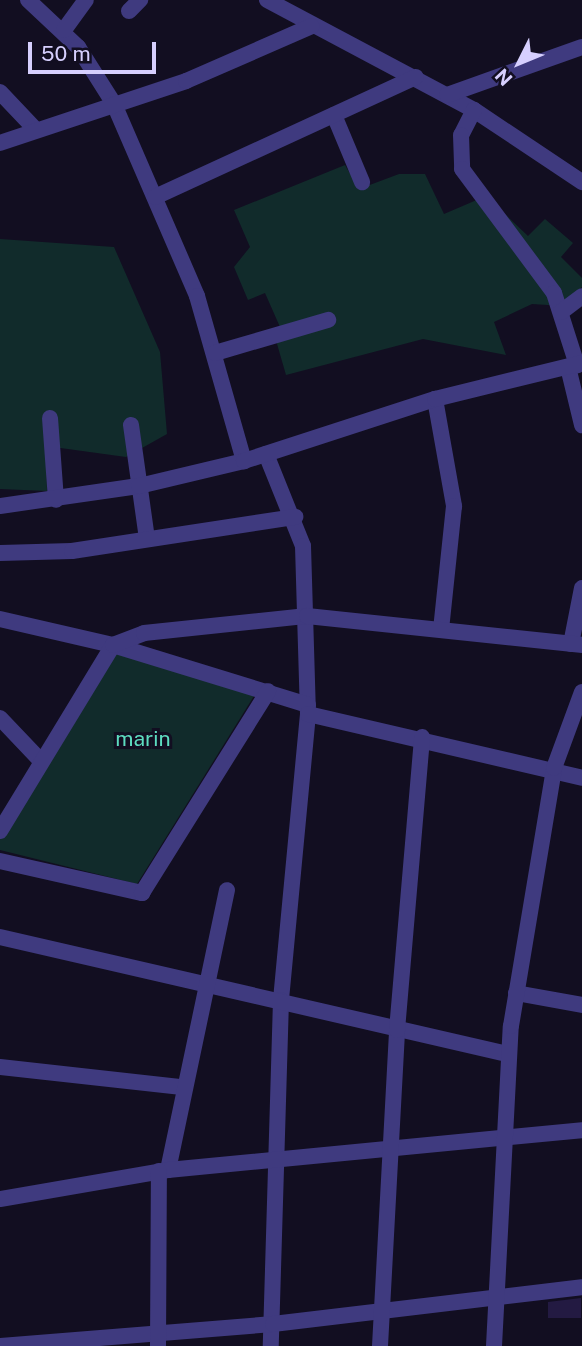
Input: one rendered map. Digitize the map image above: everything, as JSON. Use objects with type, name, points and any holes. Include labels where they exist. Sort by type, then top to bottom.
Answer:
[{"type":"street","points":[[28,0],[64,30],[114,104],[155,197],[215,353],[244,461]]},
{"type":"street","points":[[64,30],[86,0]]},
{"type":"street","points":[[267,0],[474,110],[582,182]]},
{"type":"street","points":[[0,143],[35,128],[186,81],[312,26]]},
{"type":"street","points":[[447,95],[582,47]]},
{"type":"street","points":[[155,197],[416,78]]},
{"type":"street","points":[[0,92],[35,128]]},
{"type":"street","points":[[474,110],[461,135],[462,169],[541,272],[561,312],[576,365],[582,425]]},
{"type":"street","points":[[334,115],[362,182]]},
{"type":"street","points":[[561,312],[582,296]]},
{"type":"street","points":[[215,353],[328,320]]},
{"type":"street","points":[[0,506],[139,486],[244,461],[435,399],[576,365]]},
{"type":"street","points":[[435,399],[454,506],[441,629]]},
{"type":"street","points":[[50,418],[55,500]]},
{"type":"street","points":[[131,425],[147,539]]},
{"type":"street","points":[[266,454],[295,517],[303,546],[308,710],[281,1000],[271,1346]]},
{"type":"street","points":[[0,553],[72,551],[295,517]]},
{"type":"street","points":[[0,831],[113,645],[154,631],[307,616],[577,644],[582,588]]},
{"type":"street","points":[[0,619],[113,645],[268,691],[308,710],[554,768],[582,778]]},
{"type":"street","points":[[0,861],[142,893],[268,691]]},
{"type":"street","points":[[494,1346],[500,1295],[502,1139],[507,1054],[554,768],[582,692]]},
{"type":"street","points":[[0,718],[41,761]]},
{"type":"street","points":[[380,1346],[397,1030],[422,737]]},
{"type":"street","points":[[160,1339],[163,1171],[227,890]]},
{"type":"street","points":[[0,937],[206,982],[397,1030],[507,1054]]},
{"type":"street","points":[[516,993],[582,1005]]},
{"type":"street","points":[[0,1067],[182,1087]]},
{"type":"street","points":[[0,1199],[163,1171],[582,1130]]},
{"type":"street","points":[[0,1346],[160,1339],[383,1307],[582,1287]]},
{"type":"green space","points":[[345,165],[359,189],[399,174],[425,174],[444,214],[486,196],[528,236],[545,219],[573,243],[561,257],[582,278],[582,287],[563,306],[532,304],[494,322],[506,355],[423,339],[286,375],[273,330],[280,327],[265,293],[248,300],[234,267],[250,247],[234,210]]},
{"type":"green space","points":[[0,239],[114,247],[160,352],[167,434],[126,457],[46,446],[47,491],[0,489]]},
{"type":"green space","name":"marin","points":[[111,652],[259,688],[137,884],[0,850],[0,835]]},
{"type":"building","points":[[581,1298],[581,1318],[548,1318],[548,1302]]}]
